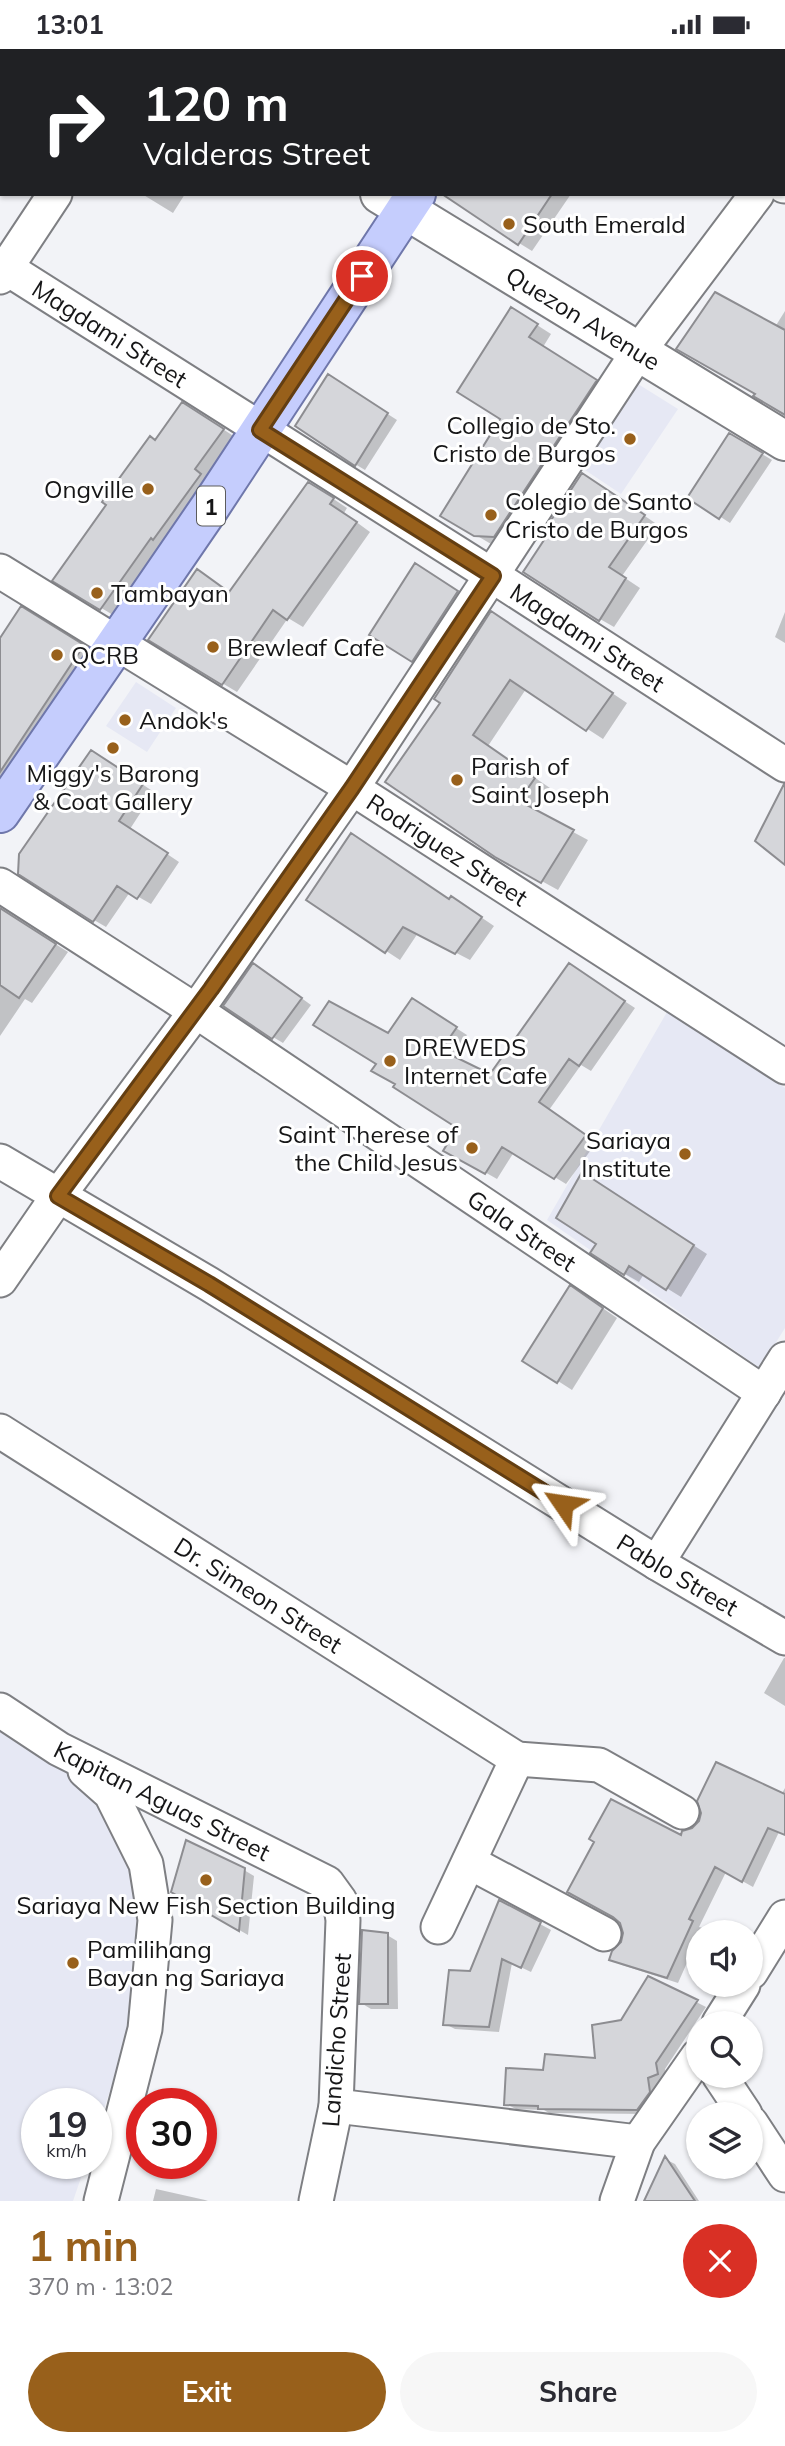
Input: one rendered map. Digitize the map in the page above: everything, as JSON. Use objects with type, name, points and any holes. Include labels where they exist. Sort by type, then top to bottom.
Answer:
[{"type":"main road","name":"1","points":[[0,814],[260,430],[401,199]]},
{"type":"street","points":[[2,270],[54,196]]},
{"type":"street","points":[[0,1279],[58,1196],[196,1011],[352,788],[638,352],[755,196]]},
{"type":"street","name":"Quezon Avenue","points":[[401,199],[638,352],[785,441]]},
{"type":"street","name":"Magdami Street","points":[[2,270],[493,576],[785,765]]},
{"type":"street","name":"Rodriguez Street","points":[[0,571],[352,788],[785,1067]]},
{"type":"street","name":"Gala Street","points":[[0,885],[196,1011],[764,1393]]},
{"type":"street","name":"Pablo Street","points":[[0,1161],[209,1284],[657,1563],[785,1638]]},
{"type":"street","points":[[657,1563],[785,1359]]},
{"type":"street","name":"Dr. Simeon Street","points":[[0,1431],[517,1759],[598,1765],[682,1812]]},
{"type":"street","name":"Kapitan Aguas Street","points":[[0,1710],[59,1749],[327,1883]]},
{"type":"street","points":[[59,1749],[111,1794],[146,1864],[155,1920],[145,2029],[101,2201]]},
{"type":"street","points":[[438,1927],[517,1759]]},
{"type":"street","points":[[468,1862],[604,1934]]},
{"type":"street","name":"Landicho Street","points":[[316,2201],[336,2106],[343,1920],[340,1901],[327,1883]]},
{"type":"street","points":[[763,1953],[785,1917]]},
{"type":"street","points":[[617,2201],[638,2142],[686,2073]]},
{"type":"street","points":[[336,2106],[638,2142]]},
{"type":"street","points":[[763,2141],[785,2175]]},
{"type":"shaded area","name":"Collegio de Sto. Cristo de Burgos","points":[[638,384],[678,409],[621,494],[582,468]]},
{"type":"shaded area","points":[[136,682],[176,708],[147,752],[106,726]]},
{"type":"shaded area","name":"Sariaya Institute","points":[[667,1012],[785,1088],[785,1328],[760,1368],[547,1220]]},
{"type":"shaded area","name":"Pamilihang Bayan ng Sariaya","points":[[0,1725],[65,1770],[103,1802],[146,1876],[143,1994],[111,2088],[21,2088],[21,2179],[81,2179],[73,2201],[0,2201]]},
{"type":"building","name":"South Emerald","points":[[445,196],[551,196],[518,245]]},
{"type":"building","points":[[715,292],[785,330],[785,415],[753,396],[755,394],[676,349]]},
{"type":"building","points":[[511,307],[538,324],[529,337],[597,380],[494,537],[474,536],[440,516],[500,419],[457,392]]},
{"type":"building","points":[[328,374],[388,413],[355,466],[295,426]]},
{"type":"building","points":[[182,402],[224,429],[195,469],[201,474],[100,610],[52,581],[106,505],[102,502],[150,436],[155,440]]},
{"type":"building","points":[[729,433],[763,453],[719,519],[687,498]]},
{"type":"building","points":[[582,473],[645,515],[609,567],[626,578],[599,621],[523,572],[546,537],[540,537]]},
{"type":"building","points":[[308,482],[334,498],[330,504],[357,522],[287,620],[273,610],[222,685],[148,640],[197,569],[229,592]]},
{"type":"building","points":[[415,563],[458,591],[412,662],[369,635]]},
{"type":"building","points":[[21,606],[84,645],[0,772],[0,638]]},
{"type":"building","points":[[491,611],[613,693],[586,731],[510,680],[473,735],[535,778],[519,801],[574,830],[541,883],[495,857],[385,782],[440,703],[434,699]]},
{"type":"building","points":[[91,750],[143,784],[119,821],[168,853],[137,899],[117,886],[93,922],[18,874],[19,854]]},
{"type":"building","points":[[785,784],[785,865],[755,841]]},
{"type":"building","points":[[351,833],[449,899],[451,896],[482,917],[455,954],[403,927],[385,953],[306,900]]},
{"type":"building","points":[[0,908],[56,944],[19,998],[0,985]]},
{"type":"building","points":[[253,963],[302,998],[272,1039],[223,1006]]},
{"type":"building","points":[[569,963],[625,1001],[579,1066],[569,1059],[539,1102],[586,1135],[554,1179],[502,1147],[485,1174],[443,1151],[457,1128],[393,1087],[395,1084],[371,1071],[376,1064],[313,1025],[329,1001],[388,1033],[412,998],[457,1027],[441,1050],[490,1074]]},
{"type":"building","points":[[582,1172],[694,1245],[666,1290],[629,1266],[624,1275],[590,1253],[596,1244],[556,1218]]},
{"type":"building","points":[[570,1285],[603,1308],[557,1383],[522,1361]]},
{"type":"building","points":[[716,1762],[785,1794],[785,1835],[768,1828],[742,1882],[715,1867],[689,1919],[691,1920],[686,1920],[686,1936],[667,1978],[609,1960],[612,1951],[621,1942],[623,1933],[620,1923],[567,1892],[594,1842],[589,1839],[611,1799],[681,1835],[682,1831],[692,1828],[699,1821],[701,1813],[697,1801]]},
{"type":"building","points":[[186,1840],[245,1868],[239,1931],[171,1892]]},
{"type":"building","points":[[499,1900],[541,1922],[521,1968],[502,1959],[489,2027],[443,2025],[449,1970],[470,1971]]},
{"type":"building","points":[[362,1930],[388,1933],[388,2004],[359,2004]]},
{"type":"building","points":[[648,1976],[686,1994],[686,1997],[698,2000],[691,2011],[686,2011],[686,2018],[656,2063],[658,2074],[648,2078],[650,2092],[637,2110],[538,2109],[538,2106],[504,2105],[506,2068],[543,2070],[545,2054],[595,2058],[592,2025],[621,2020]]},
{"type":"building","points":[[665,2156],[695,2201],[644,2201]]},
{"type":"place","name":"South Emerald","points":[[509,224]]},
{"type":"place","name":"Collegio de Sto. Cristo de Burgos","points":[[630,439]]},
{"type":"place","name":"Ongville","points":[[148,489]]},
{"type":"place","name":"Colegio de Santo Cristo de Burgos","points":[[491,515]]},
{"type":"place","name":"Tambayan","points":[[97,593]]},
{"type":"place","name":"Brewleaf Cafe","points":[[213,647]]},
{"type":"place","name":"QCRB","points":[[57,655]]},
{"type":"place","name":"Andok's","points":[[125,720]]},
{"type":"place","name":"Miggy's Barong & Coat Gallery","points":[[113,748]]},
{"type":"place","name":"Parish of Saint Joseph","points":[[457,780]]},
{"type":"place","name":"DREWEDS Internet Cafe","points":[[390,1061]]},
{"type":"place","name":"Saint Therese of the Child Jesus","points":[[472,1148]]},
{"type":"place","name":"Sariaya Institute","points":[[685,1154]]},
{"type":"place","name":"Sariaya New Fish Section Building","points":[[206,1880]]},
{"type":"place","name":"Pamilihang Bayan ng Sariaya","points":[[73,1963]]},
{"type":"route","points":[[362,276],[260,430],[493,576],[352,788],[196,1011],[58,1196],[209,1284],[563,1504]]}]
